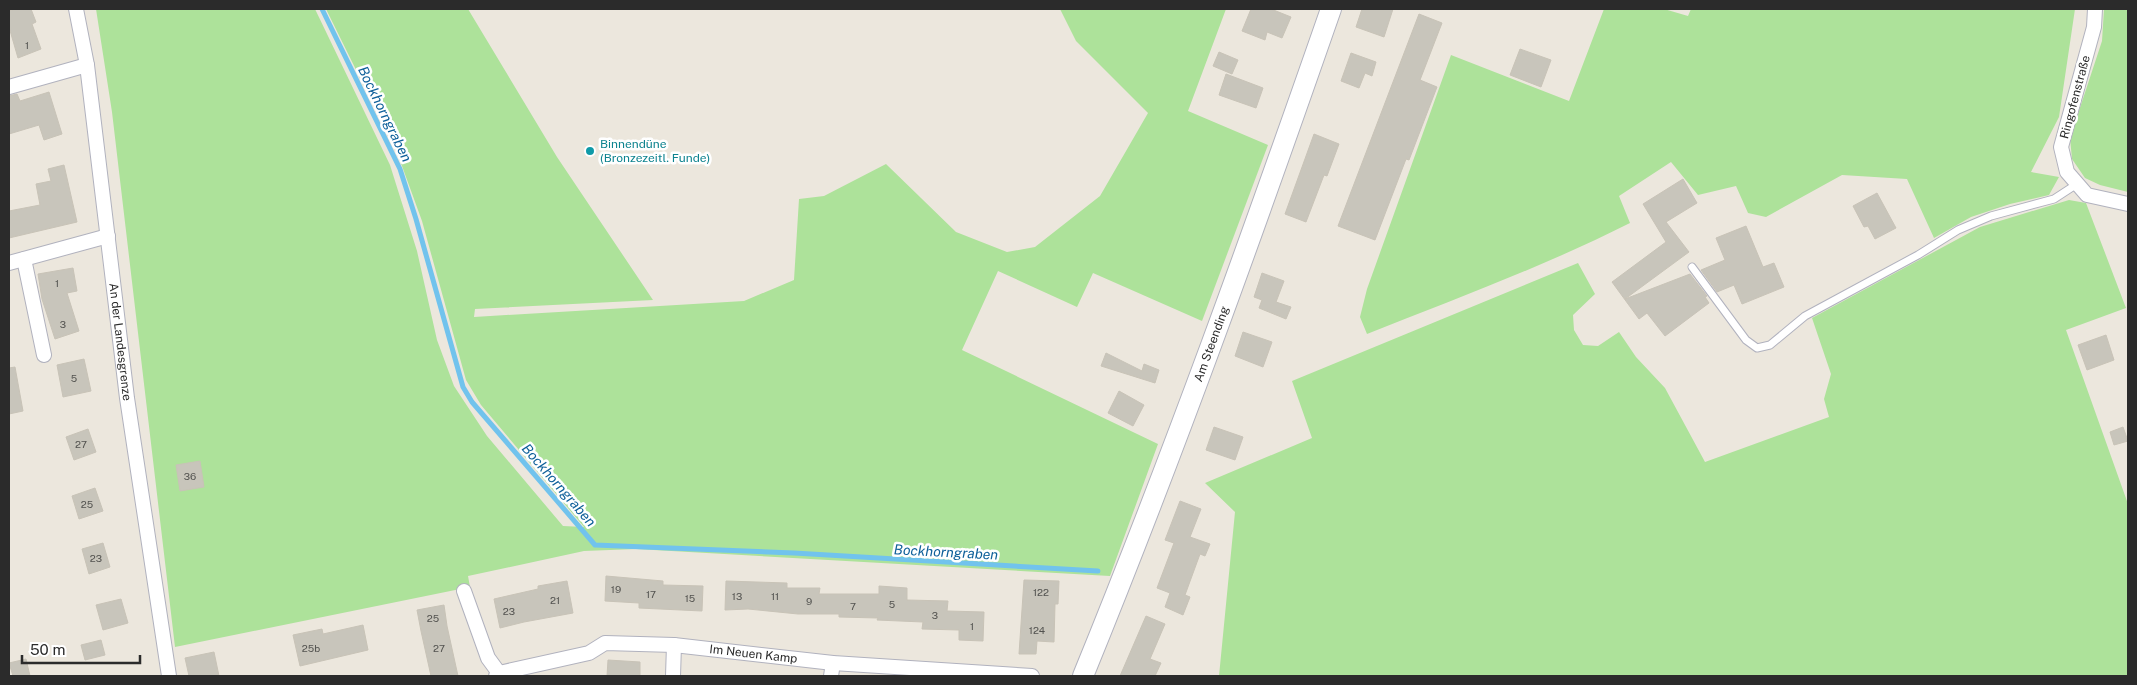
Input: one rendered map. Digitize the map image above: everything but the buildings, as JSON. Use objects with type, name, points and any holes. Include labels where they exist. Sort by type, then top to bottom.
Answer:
[{"type":"street","name":"An der Landesgrenze","points":[[76,9],[86,65],[127,398],[169,676]]},
{"type":"street","name":"Am Steending","points":[[1083,676],[1152,505],[1278,163],[1331,9]]},
{"type":"street","name":"Ringofenstraße","points":[[2095,9],[2094,27],[2061,146],[2067,172],[2087,195],[2128,204]]},
{"type":"street","points":[[9,87],[86,65]]},
{"type":"street","points":[[9,263],[108,236]]},
{"type":"street","points":[[24,259],[44,355]]},
{"type":"street","name":"Im Neuen Kamp","points":[[464,591],[488,658],[497,675],[589,653],[605,643],[674,645],[832,669],[1032,676]]},
{"type":"street","points":[[673,676],[674,645]]},
{"type":"lane","points":[[1692,267],[1746,340],[1757,348],[1770,345],[1806,316],[1958,230],[1991,216],[2054,199],[2077,184]]},
{"type":"green space","points":[[96,9],[315,9],[390,165],[417,251],[437,340],[454,386],[487,436],[563,526],[584,527],[481,405],[466,380],[422,221],[398,155],[326,9],[468,9],[557,157],[653,300],[475,309],[474,317],[744,301],[794,280],[799,199],[824,196],[886,164],[956,232],[1007,252],[1035,247],[1100,196],[1148,113],[1076,41],[1060,9],[1226,9],[1188,111],[1268,145],[1202,321],[1093,273],[1077,307],[998,271],[962,350],[1158,444],[1110,576],[636,549],[584,551],[468,576],[470,587],[175,647],[112,112]]},
{"type":"green space","points":[[1604,9],[1664,9],[1688,16],[1691,9],[2075,9],[2059,117],[2031,172],[2059,177],[2049,195],[2010,204],[1971,217],[1934,238],[1907,179],[1842,175],[1766,217],[1748,213],[1736,186],[1698,195],[1671,162],[1619,196],[1630,223],[1533,268],[1367,334],[1360,317],[1367,289],[1451,55],[1569,101]]},
{"type":"green space","points":[[2104,9],[2128,9],[2128,192],[2100,185],[2085,178],[2072,159],[2070,138],[2102,41]]},
{"type":"green space","points":[[2069,200],[2086,203],[2126,308],[2066,330],[2128,504],[2128,676],[1219,676],[1235,512],[1205,483],[1312,438],[1292,381],[1578,263],[1595,294],[1573,315],[1574,330],[1583,345],[1598,346],[1619,332],[1636,357],[1665,388],[1705,462],[1829,417],[1824,399],[1831,374],[1812,318],[1980,227]]},
{"type":"waterway","name":"Bockhorngraben","points":[[322,9],[400,169],[463,387],[472,402],[595,545],[794,553],[1098,571]]},
{"type":"place","name":"Binnendüne (Bronzezeitl. Funde)","points":[[590,151]]}]
